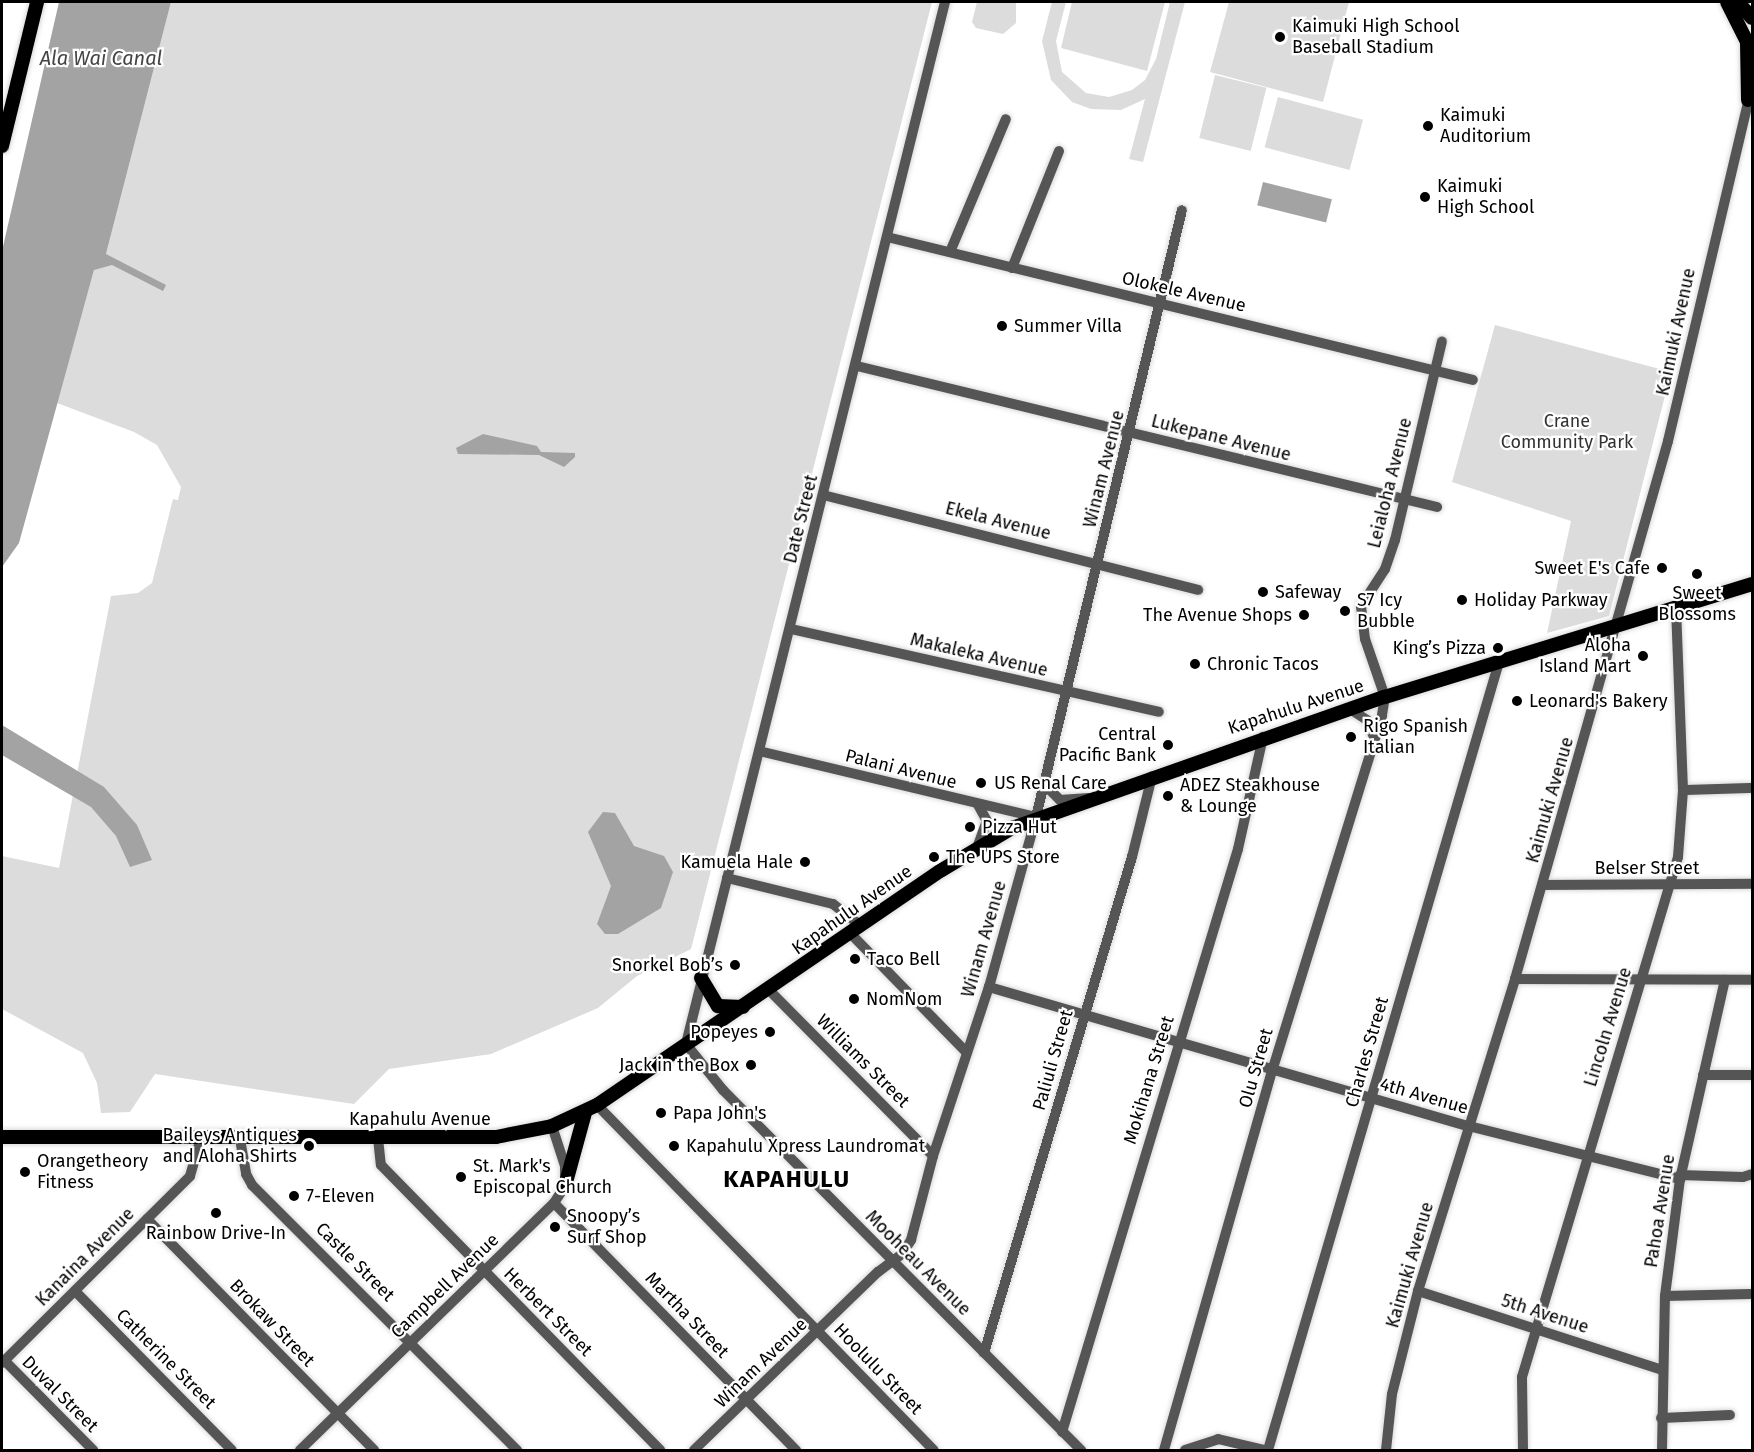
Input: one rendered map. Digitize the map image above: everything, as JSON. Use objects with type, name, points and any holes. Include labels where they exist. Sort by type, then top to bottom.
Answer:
[{"type":"main road","points":[[2,146],[37,2]]},
{"type":"main road","points":[[1728,2],[1748,42],[1748,100]]},
{"type":"main road","points":[[1738,2],[1752,18]]},
{"type":"main road","name":"Kapahulu Avenue","points":[[2,1137],[200,1140],[496,1137],[552,1126],[591,1109],[977,848],[1036,817],[1263,737],[1385,697],[1752,584]]},
{"type":"main road","points":[[701,978],[718,1006],[743,1007]]},
{"type":"main road","points":[[565,1186],[591,1109]]},
{"type":"street","name":"Date Street","points":[[686,1044],[857,366],[945,2]]},
{"type":"street","name":"Kaimuki Avenue","points":[[1386,1450],[1392,1394],[1418,1291],[1515,979],[1618,625],[1668,441],[1752,84]]},
{"type":"street","points":[[950,252],[1006,119]]},
{"type":"street","points":[[1012,268],[1059,151]]},
{"type":"street","name":"Winam Avenue","points":[[694,1450],[893,1261],[910,1240],[933,1155],[989,987],[1045,785],[1162,303],[1182,210]]},
{"type":"street","name":"Olokele Avenue","points":[[887,237],[1473,380]]},
{"type":"street","name":"Leialoha Avenue","points":[[1385,697],[1365,639],[1361,606],[1385,569],[1442,341]]},
{"type":"street","name":"Lukepane Avenue","points":[[857,366],[1437,507]]},
{"type":"street","name":"Ekela Avenue","points":[[824,495],[1098,562],[1198,590]]},
{"type":"street","name":"Lincoln Avenue","points":[[1523,1450],[1522,1377],[1586,1157],[1678,857],[1683,790],[1676,607]]},
{"type":"street","name":"Makaleka Avenue","points":[[791,629],[1160,712]]},
{"type":"street","name":"Charles Street","points":[[1266,1450],[1499,662]]},
{"type":"street","name":"Olu Street","points":[[1164,1450],[1273,1068],[1385,697]]},
{"type":"street","points":[[1350,709],[1367,720],[1374,737]]},
{"type":"street","name":"Mokihana Street","points":[[1062,1432],[1178,1041],[1238,849],[1263,737]]},
{"type":"street","name":"Palani Avenue","points":[[759,751],[1036,817]]},
{"type":"street","name":"Paliuli Street","points":[[984,1353],[1132,857],[1152,776]]},
{"type":"street","points":[[1045,785],[1060,800],[1091,798]]},
{"type":"street","points":[[1683,790],[1752,788]]},
{"type":"street","points":[[977,848],[987,821],[978,805]]},
{"type":"street","points":[[726,879],[833,904],[966,1052]]},
{"type":"street","name":"Belser Street","points":[[1542,885],[1752,884]]},
{"type":"street","points":[[1515,979],[1641,977],[1752,980]]},
{"type":"street","name":"Pahoa Avenue","points":[[1662,1450],[1665,1296],[1680,1177],[1725,980]]},
{"type":"street","name":"4th Avenue","points":[[989,987],[1469,1126],[1586,1157],[1680,1177],[1743,1177],[1752,1174]]},
{"type":"street","name":"Williams Street","points":[[769,990],[933,1155]]},
{"type":"street","name":"Mooheau Avenue","points":[[686,1044],[723,1090],[1081,1450]]},
{"type":"street","points":[[1703,1075],[1752,1076]]},
{"type":"street","name":"Hoolulu Street","points":[[591,1109],[818,1332],[934,1450]]},
{"type":"street","points":[[552,1126],[565,1166],[565,1186]]},
{"type":"street","name":"Herbert Street","points":[[378,1138],[381,1165],[660,1450]]},
{"type":"street","name":"Castle Street","points":[[240,1139],[246,1174],[252,1185],[411,1341],[517,1450]]},
{"type":"street","name":"Kanaina Avenue","points":[[3,1362],[195,1170],[200,1140]]},
{"type":"street","name":"Campbell Avenue","points":[[300,1450],[554,1203],[565,1186]]},
{"type":"street","name":"Martha Street","points":[[554,1203],[796,1450]]},
{"type":"street","name":"Brokaw Street","points":[[147,1219],[374,1450]]},
{"type":"street","name":"Catherine Street","points":[[75,1290],[232,1450]]},
{"type":"street","name":"5th Avenue","points":[[1418,1291],[1662,1370]]},
{"type":"street","points":[[1665,1296],[1750,1294]]},
{"type":"street","name":"Duval Street","points":[[3,1362],[93,1450]]},
{"type":"street","points":[[1662,1418],[1730,1415]]},
{"type":"street","points":[[1185,1450],[1218,1439],[1266,1450]]},
{"type":"green space","points":[[171,2],[932,2],[691,949],[637,976],[598,1008],[491,1054],[389,1069],[354,1104],[155,1074],[130,1112],[101,1113],[97,1083],[83,1053],[2,1009],[2,856],[59,868],[111,596],[138,593],[152,583],[173,499],[178,500],[181,487],[157,445],[134,432],[57,403],[94,270],[106,254]]},
{"type":"green space","points":[[977,2],[1016,2],[1016,23],[1003,34],[976,28],[972,22]]},
{"type":"green space","points":[[1052,2],[1066,2],[1056,41],[1062,72],[1086,93],[1109,97],[1132,90],[1145,80],[1156,59],[1170,2],[1185,2],[1143,162],[1129,159],[1145,99],[1121,110],[1091,109],[1072,102],[1051,80],[1042,41]]},
{"type":"green space","points":[[1072,2],[1165,2],[1147,71],[1061,48]]},
{"type":"green space","name":"Kaimuki High School Baseball Stadium","points":[[1229,2],[1349,2],[1323,102],[1210,72]]},
{"type":"green space","points":[[1215,75],[1266,88],[1251,151],[1199,138]]},
{"type":"green space","points":[[1278,97],[1363,120],[1350,170],[1265,147]]},
{"type":"green space","name":"Crane Community Park","points":[[1495,325],[1671,372],[1609,616],[1547,633],[1571,521],[1452,482]]},
{"type":"water","name":"Ala Wai Canal","points":[[59,2],[171,2],[106,254],[166,285],[163,291],[112,265],[94,270],[19,543],[2,567],[2,251]]},
{"type":"water","points":[[1263,182],[1332,199],[1326,222],[1257,205]]},
{"type":"water","points":[[483,434],[537,446],[541,452],[575,453],[575,457],[564,467],[539,455],[458,454],[456,448]]},
{"type":"water","points":[[2,725],[104,787],[137,825],[152,860],[130,867],[116,836],[91,807],[2,755]]},
{"type":"water","points":[[603,812],[615,813],[634,846],[664,856],[673,872],[661,908],[618,934],[605,934],[597,924],[611,886],[588,832]]},
{"type":"place","name":"Kaimuki High School Baseball Stadium","points":[[1280,37]]},
{"type":"place","name":"Kaimuki Auditorium","points":[[1428,126]]},
{"type":"place","name":"Kaimuki High School","points":[[1425,197]]},
{"type":"place","name":"Summer Villa","points":[[1002,326]]},
{"type":"place","name":"Sweet E's Cafe","points":[[1662,568]]},
{"type":"place","name":"Sweet Blossoms","points":[[1697,574]]},
{"type":"place","name":"Safeway","points":[[1263,592]]},
{"type":"place","name":"Holiday Parkway","points":[[1462,600]]},
{"type":"place","name":"S7 Icy Bubble","points":[[1345,611]]},
{"type":"place","name":"The Avenue Shops","points":[[1304,615]]},
{"type":"place","name":"King’s Pizza","points":[[1498,648]]},
{"type":"place","name":"Aloha Island Mart","points":[[1643,656]]},
{"type":"place","name":"Chronic Tacos","points":[[1195,664]]},
{"type":"place","name":"Leonard's Bakery","points":[[1517,701]]},
{"type":"place","name":"Rigo Spanish Italian","points":[[1351,737]]},
{"type":"place","name":"Central Pacific Bank","points":[[1168,745]]},
{"type":"place","name":"US Renal Care","points":[[981,783]]},
{"type":"place","name":"ADEZ Steakhouse & Lounge","points":[[1168,796]]},
{"type":"place","name":"Pizza Hut","points":[[970,827]]},
{"type":"place","name":"The UPS Store","points":[[934,857]]},
{"type":"place","name":"Kamuela Hale","points":[[805,862]]},
{"type":"place","name":"Taco Bell","points":[[855,959]]},
{"type":"place","name":"Snorkel Bob’s","points":[[735,965]]},
{"type":"place","name":"NomNom","points":[[854,999]]},
{"type":"place","name":"Popeyes","points":[[770,1032]]},
{"type":"place","name":"Jack in the Box","points":[[751,1065]]},
{"type":"place","name":"Papa John's","points":[[661,1113]]},
{"type":"place","name":"Baileys Antiques and Aloha Shirts","points":[[309,1146]]},
{"type":"place","name":"Kapahulu Xpress Laundromat","points":[[674,1146]]},
{"type":"place","name":"Orangetheory Fitness","points":[[25,1172]]},
{"type":"place","name":"St. Mark's Episcopal Church","points":[[461,1177]]},
{"type":"place","name":"7-Eleven","points":[[294,1196]]},
{"type":"place","name":"Rainbow Drive-In","points":[[216,1213]]},
{"type":"place","name":"Snoopy’s Surf Shop","points":[[555,1227]]},
{"type":"district","name":"KAPAHULU","points":[[787,1180]]}]
